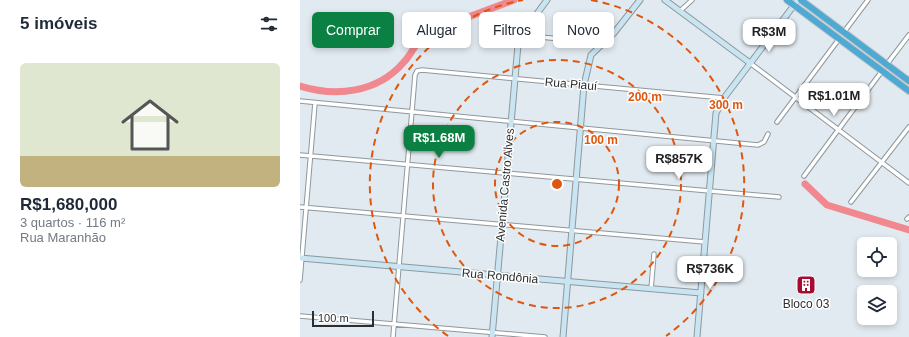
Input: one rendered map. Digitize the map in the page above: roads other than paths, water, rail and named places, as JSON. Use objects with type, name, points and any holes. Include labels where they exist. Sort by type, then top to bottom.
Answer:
[{"type":"highway","points":[[787,0],[796,3],[839,39],[909,91]]},
{"type":"highway","points":[[801,0],[909,81]]},
{"type":"street","points":[[538,12],[547,0]]},
{"type":"street","points":[[614,33],[640,0]]},
{"type":"street","points":[[666,0],[909,183]]},
{"type":"street","points":[[680,11],[692,0]]},
{"type":"street","points":[[844,32],[868,0]]},
{"type":"street","points":[[697,337],[716,113],[724,98],[796,3]]},
{"type":"street","points":[[887,64],[909,35]]},
{"type":"street","points":[[777,122],[839,39]]},
{"type":"street","name":"Avenida Castro Alves","points":[[492,335],[518,48]]},
{"type":"street","points":[[563,337],[584,85],[591,55],[599,48]]},
{"type":"street","name":"Rua Piauí","points":[[412,112],[415,75],[417,71],[422,70],[724,98]]},
{"type":"street","points":[[804,176],[882,71]]},
{"type":"street","points":[[300,102],[758,144],[764,142],[768,134]]},
{"type":"street","points":[[300,280],[315,103]]},
{"type":"street","points":[[393,337],[412,112]]},
{"type":"street","points":[[851,202],[909,127]]},
{"type":"street","points":[[300,155],[780,197]]},
{"type":"street","points":[[300,207],[705,242]]},
{"type":"street","points":[[651,289],[654,254]]},
{"type":"street","name":"Rua Rondônia","points":[[301,258],[701,293]]},
{"type":"street","points":[[300,316],[394,324],[492,335],[545,337]]},
{"type":"waterway","points":[[300,86],[328,91],[342,91],[355,90],[381,81],[393,73],[406,59],[420,39],[428,32],[514,0]]},
{"type":"waterway","points":[[805,184],[827,205],[909,230]]},
{"type":"place","name":"Bloco 03","points":[[806,285]]}]
